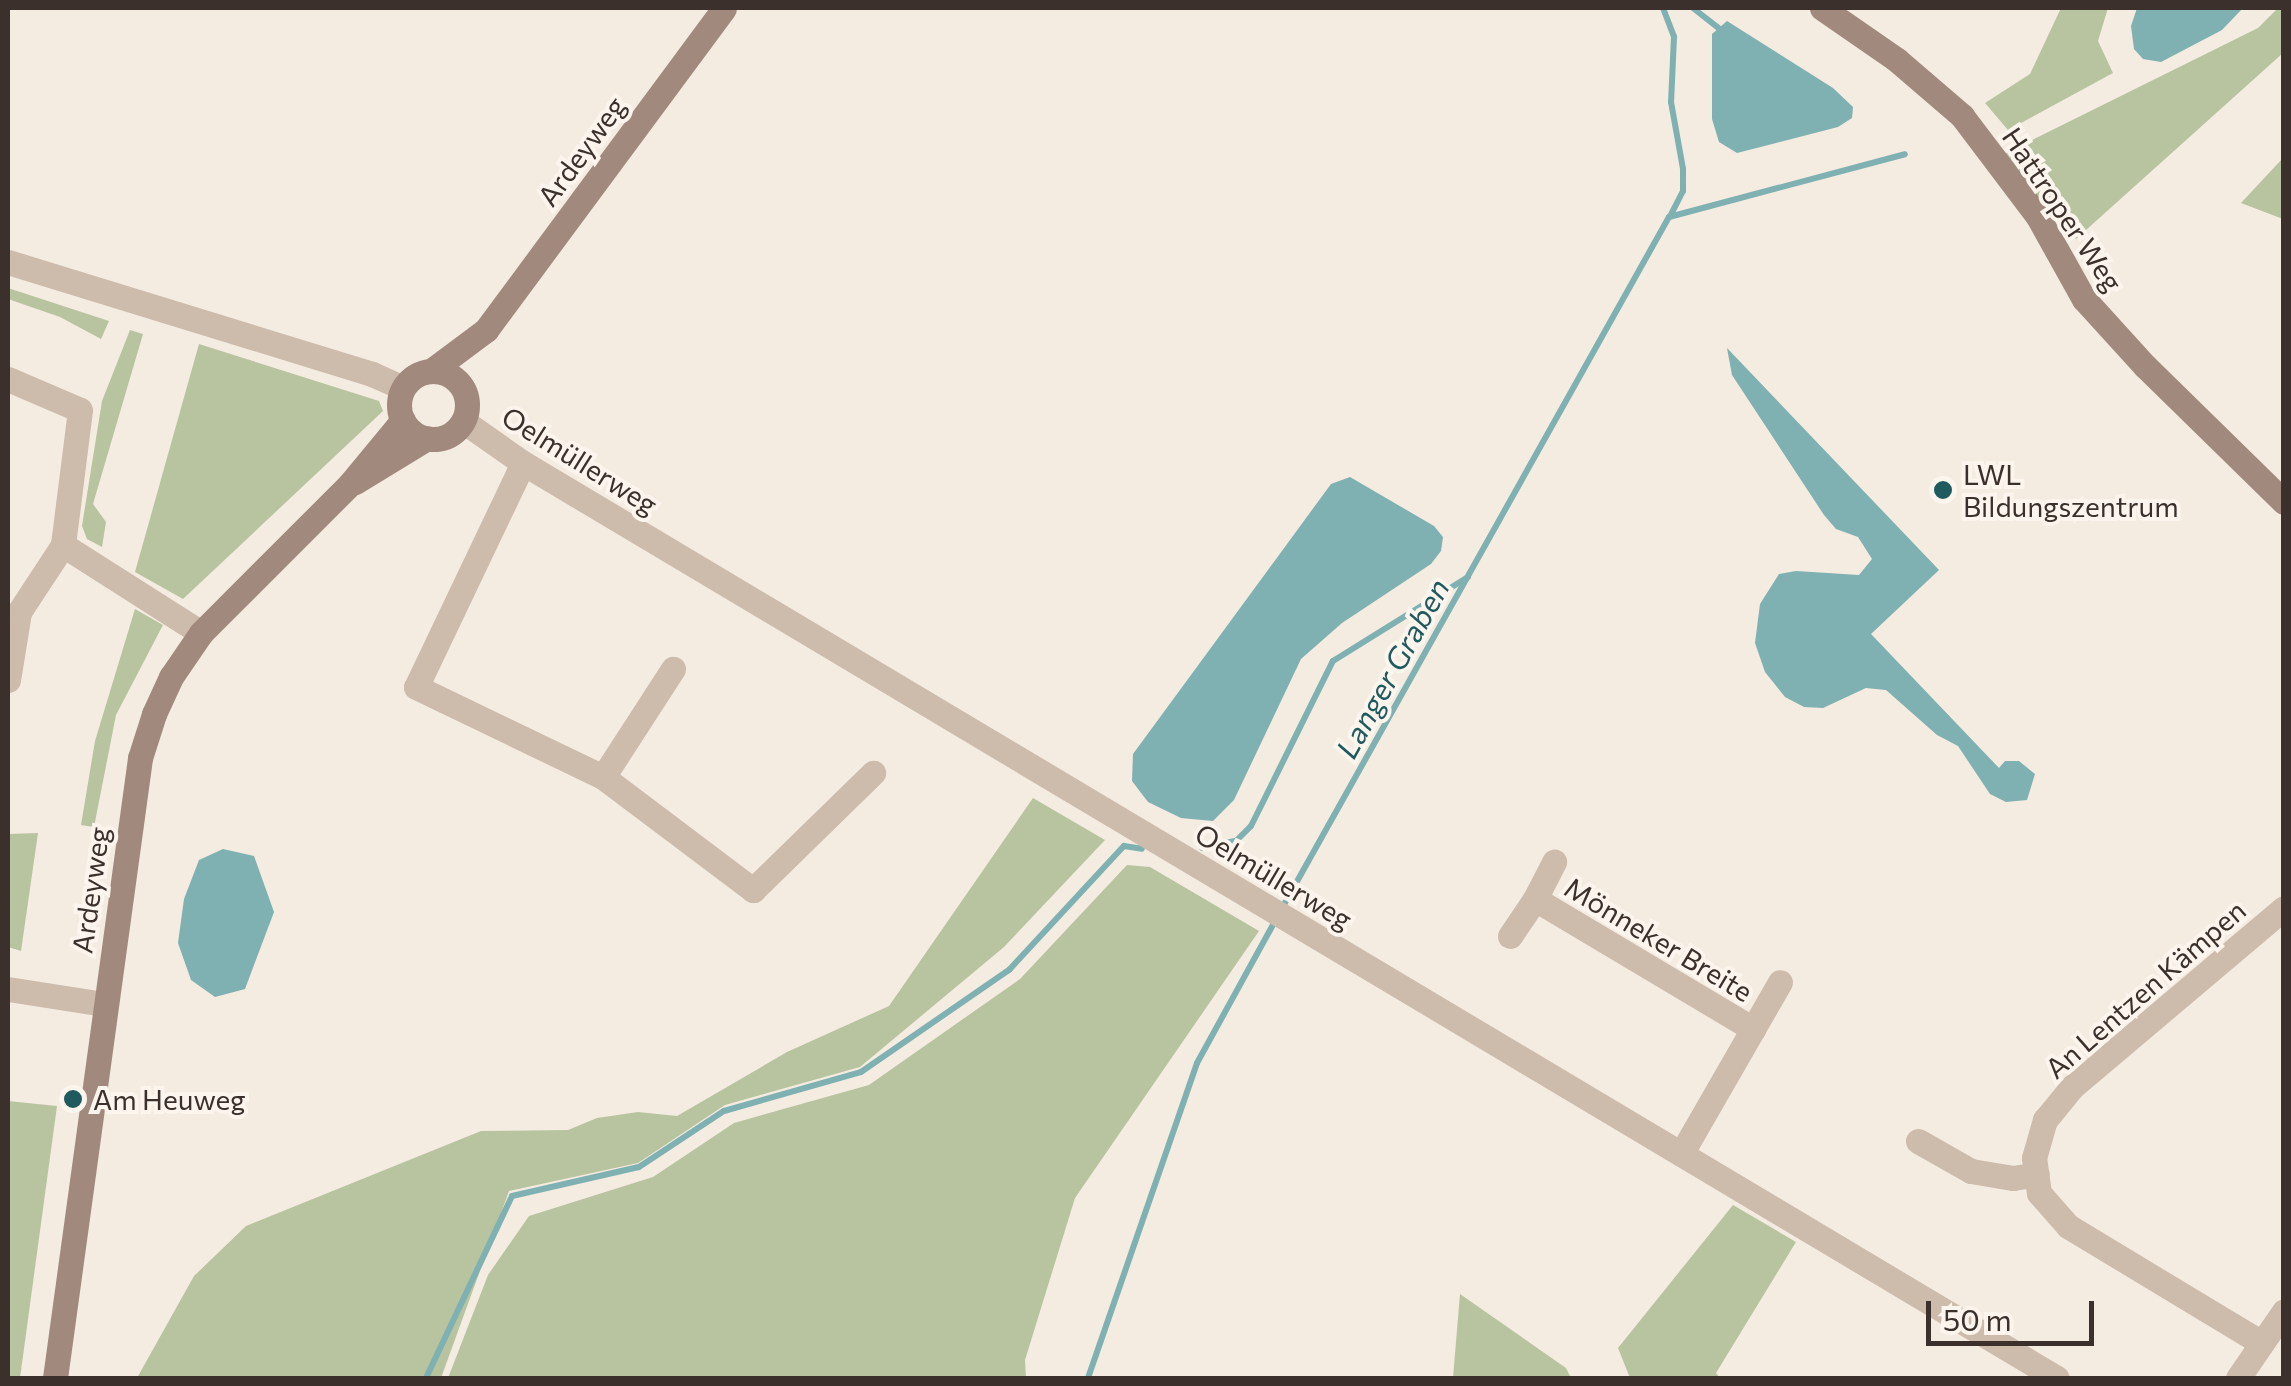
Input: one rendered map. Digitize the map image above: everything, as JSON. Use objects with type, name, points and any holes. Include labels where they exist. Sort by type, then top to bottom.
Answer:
[{"type":"main road","name":"Ardeyweg","points":[[464,392],[486,330],[724,8]]},
{"type":"main road","name":"Hattroper Weg","points":[[1822,8],[1897,60],[1962,116],[2037,215],[2084,299],[2144,366],[2284,502]]},
{"type":"main road","name":"Ardeyweg","points":[[430,371],[486,330]]},
{"type":"main road","points":[[428,438],[402,420],[399,410],[403,388],[430,371],[452,377],[464,392]]},
{"type":"main road","name":"Oelmüllerweg","points":[[428,438],[448,436],[463,421],[464,392]]},
{"type":"main road","name":"Ardeyweg","points":[[55,1378],[140,758],[171,676],[201,633],[350,484],[402,420]]},
{"type":"main road","name":"Ardeyweg","points":[[350,484],[428,438]]},
{"type":"street","points":[[8,262],[372,374],[403,388]]},
{"type":"street","points":[[8,379],[80,410],[64,546],[20,612],[8,680]]},
{"type":"street","name":"Oelmüllerweg","points":[[463,421],[522,463],[2057,1378]]},
{"type":"street","points":[[522,463],[416,687],[603,777],[753,890],[873,774]]},
{"type":"street","points":[[64,546],[201,633]]},
{"type":"street","points":[[603,777],[673,669]]},
{"type":"street","name":"Mönneker Breite","points":[[1510,936],[1535,900],[1554,862]]},
{"type":"street","name":"Mönneker Breite","points":[[1535,900],[1753,1029]]},
{"type":"street","name":"An Lentzen Kämpen","points":[[2036,1174],[2034,1158],[2044,1120],[2072,1086],[2284,908]]},
{"type":"street","name":"Mönneker Breite","points":[[1680,1154],[1780,982]]},
{"type":"street","points":[[8,989],[104,1004]]},
{"type":"street","points":[[1918,1141],[1971,1170],[2013,1178],[2036,1174],[2039,1193],[2068,1226],[2260,1342]]},
{"type":"street","points":[[2238,1378],[2284,1311]]},
{"type":"green space","points":[[2061,8],[2108,8],[2098,41],[2113,73],[2008,130],[1985,103],[2030,74]]},
{"type":"green space","points":[[2278,8],[2283,8],[2283,53],[2076,239],[2002,155],[2258,28]]},
{"type":"green space","points":[[2283,158],[2283,219],[2241,203]]},
{"type":"green space","points":[[8,288],[109,321],[101,339],[60,317],[8,299]]},
{"type":"green space","points":[[130,330],[143,334],[93,504],[106,522],[102,547],[87,539],[82,526],[102,401]]},
{"type":"green space","points":[[199,344],[379,401],[383,411],[183,599],[135,572]]},
{"type":"green space","points":[[135,609],[163,625],[116,715],[94,827],[81,825],[95,741]]},
{"type":"green space","points":[[1033,798],[1105,840],[1004,947],[860,1067],[725,1105],[638,1163],[509,1191],[441,1378],[137,1378],[194,1276],[246,1226],[481,1131],[568,1130],[597,1118],[638,1112],[677,1116],[787,1052],[889,1006]]},
{"type":"green space","points":[[38,833],[21,951],[8,947],[8,834]]},
{"type":"green space","points":[[1127,865],[1150,867],[1259,931],[1075,1198],[1025,1360],[1026,1378],[448,1378],[488,1275],[529,1216],[653,1177],[734,1123],[869,1085],[1020,979]]},
{"type":"green space","points":[[8,1101],[57,1106],[20,1378],[8,1378]]},
{"type":"green space","points":[[1733,1205],[1796,1242],[1716,1373],[1720,1378],[1630,1378],[1618,1348]]},
{"type":"green space","points":[[1460,1294],[1566,1368],[1571,1378],[1453,1378]]},
{"type":"water","points":[[2137,8],[2243,8],[2222,30],[2161,62],[2143,59],[2134,49],[2131,26]]},
{"type":"water","points":[[1727,21],[1833,88],[1853,107],[1852,118],[1838,127],[1737,153],[1719,142],[1712,119],[1712,34]]},
{"type":"water","points":[[1727,348],[1939,570],[1871,634],[1999,768],[2005,761],[2019,761],[2035,774],[2027,800],[2006,802],[1990,794],[1958,746],[1937,735],[1886,690],[1866,688],[1823,708],[1804,707],[1785,697],[1765,672],[1755,643],[1760,604],[1779,574],[1796,571],[1859,575],[1872,559],[1858,537],[1836,529],[1824,515],[1732,375]]},
{"type":"water","points":[[1350,477],[1434,526],[1443,537],[1441,551],[1431,564],[1342,623],[1301,659],[1234,800],[1213,821],[1181,818],[1148,802],[1132,781],[1133,754],[1331,484]]},
{"type":"water","points":[[223,849],[254,856],[274,912],[245,989],[215,997],[191,980],[178,943],[184,899],[199,860]]},
{"type":"waterway","points":[[1663,8],[1674,37],[1671,102],[1683,169],[1683,191],[1670,216]]},
{"type":"waterway","points":[[1693,8],[1719,28]]},
{"type":"waterway","name":"Langer Graben","points":[[1281,910],[1669,217],[1905,154]]},
{"type":"waterway","points":[[1202,848],[1236,841],[1251,826],[1333,661],[1468,577]]},
{"type":"waterway","points":[[426,1378],[512,1196],[639,1167],[724,1111],[861,1072],[1009,970],[1124,846],[1142,849]]},
{"type":"waterway","name":"Langer Graben","points":[[1088,1378],[1197,1063],[1275,921]]},
{"type":"place","name":"LWL Bildungszentrum","points":[[1943,490]]},
{"type":"place","name":"Am Heuweg","points":[[73,1099]]}]
